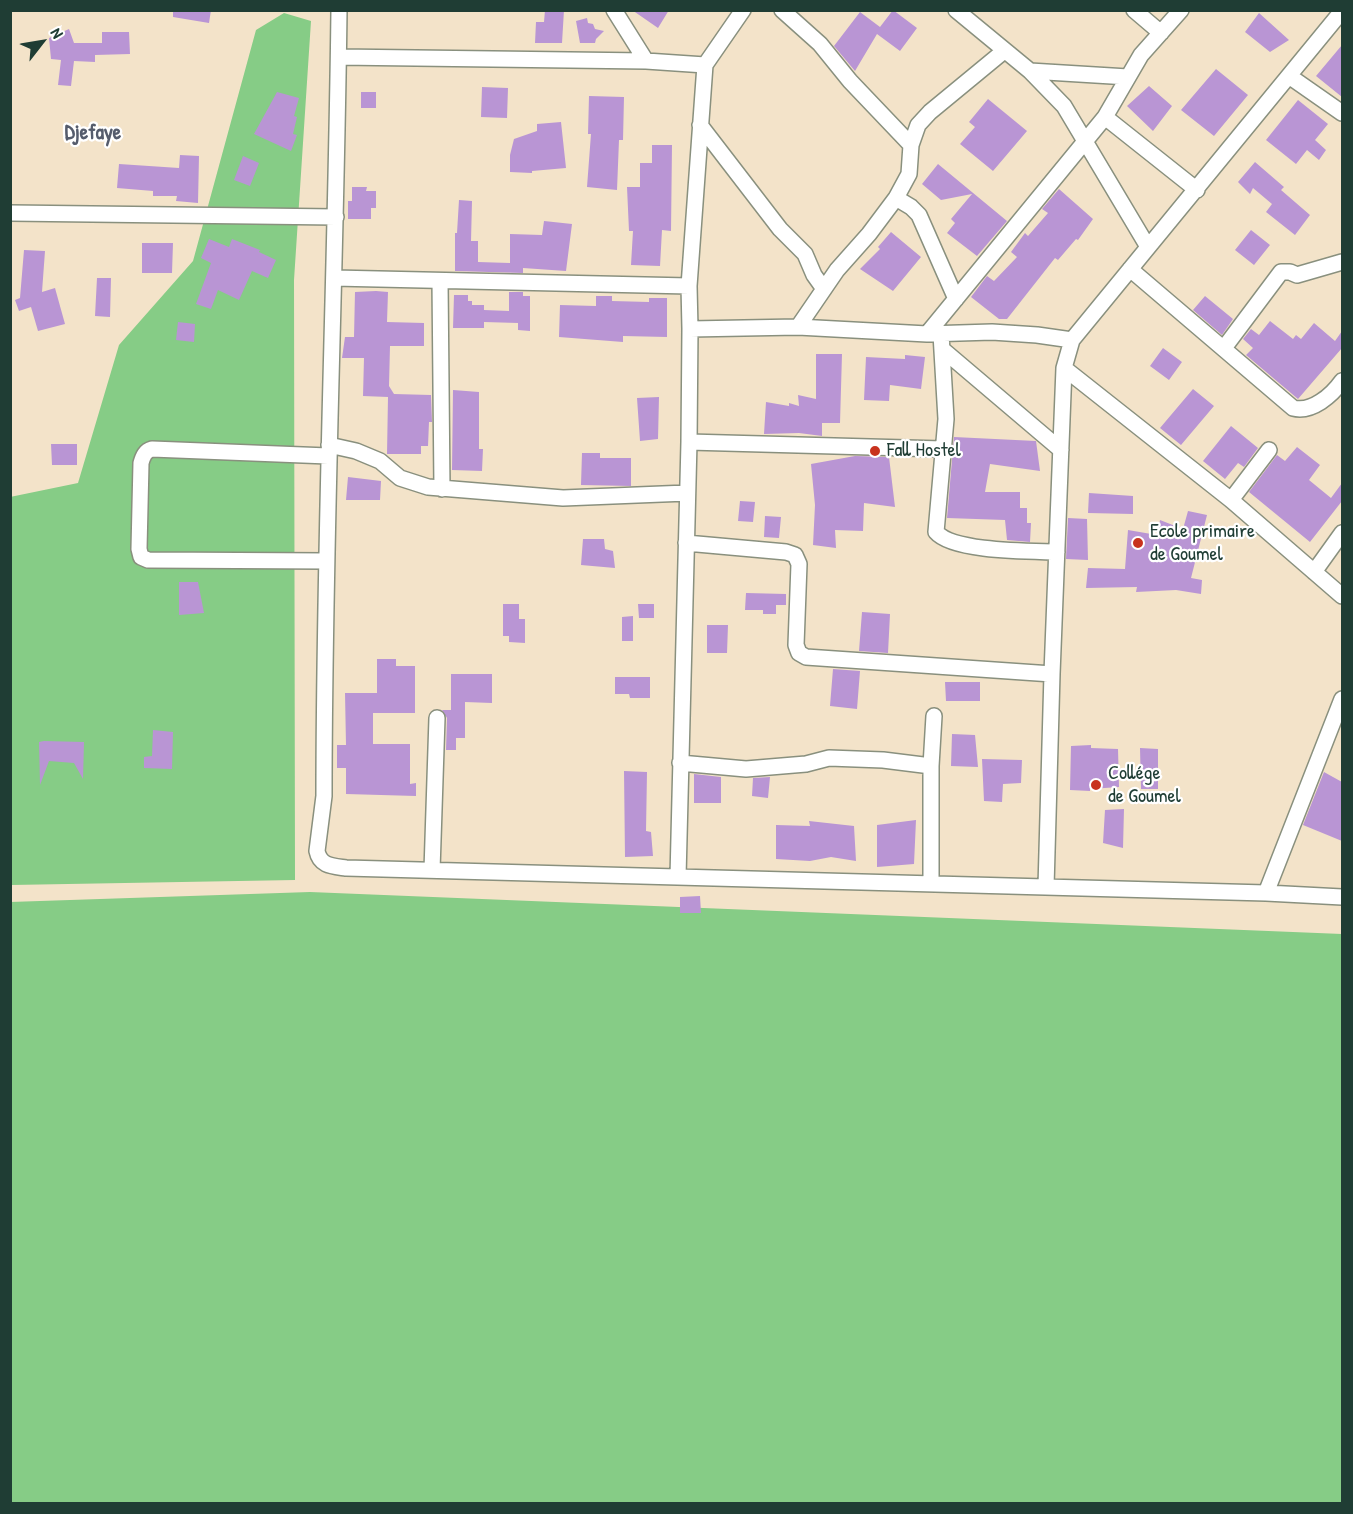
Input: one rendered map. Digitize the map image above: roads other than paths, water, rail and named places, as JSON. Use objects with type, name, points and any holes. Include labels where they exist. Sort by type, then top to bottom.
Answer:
[{"type":"street","points":[[339,10],[336,218],[328,451],[324,796],[318,859],[329,865],[346,868],[1342,897]]},
{"type":"street","points":[[614,10],[646,61]]},
{"type":"street","points":[[678,877],[689,442],[689,286],[700,125],[705,65],[743,10]]},
{"type":"street","points":[[782,10],[820,44],[850,81],[911,145]]},
{"type":"street","points":[[956,10],[1030,71],[1064,106],[1148,247]]},
{"type":"street","points":[[1134,10],[1161,33]]},
{"type":"street","points":[[1057,552],[992,549],[941,537],[936,532],[946,419],[937,339],[956,299],[1105,117],[1141,55],[1181,10]]},
{"type":"street","points":[[1047,887],[1052,674],[1064,368],[1072,340],[1342,11]]},
{"type":"street","points":[[798,327],[837,270],[869,234],[896,198],[909,174],[911,145],[918,125],[930,112],[1004,51]]},
{"type":"street","points":[[339,57],[646,61],[705,65]]},
{"type":"street","points":[[1030,71],[1128,77]]},
{"type":"street","points":[[1289,76],[1342,113]]},
{"type":"street","points":[[1105,117],[1197,190]]},
{"type":"street","points":[[700,125],[780,229],[805,254],[814,275],[824,289]]},
{"type":"street","points":[[896,198],[919,215],[956,299]]},
{"type":"street","points":[[10,213],[336,218]]},
{"type":"street","points":[[1224,348],[1281,272],[1297,275],[1342,262]]},
{"type":"street","points":[[1130,268],[1293,408],[1301,410],[1320,402],[1335,391],[1342,381]]},
{"type":"street","points":[[334,278],[689,286]]},
{"type":"street","points":[[440,281],[442,489]]},
{"type":"street","points":[[690,329],[798,327],[937,339],[992,332],[1072,340]]},
{"type":"street","points":[[937,339],[1061,450]]},
{"type":"street","points":[[1064,368],[1231,500],[1342,596]]},
{"type":"street","points":[[689,442],[943,449]]},
{"type":"street","points":[[326,561],[148,560],[141,557],[139,549],[142,458],[148,450],[152,449],[356,451],[380,461],[400,478],[442,489],[563,498],[687,493]]},
{"type":"street","points":[[1231,500],[1269,450]]},
{"type":"street","points":[[1314,572],[1342,533]]},
{"type":"street","points":[[686,543],[786,552],[795,555],[799,564],[796,645],[799,653],[806,657],[1052,674]]},
{"type":"street","points":[[1266,893],[1342,699]]},
{"type":"street","points":[[931,884],[931,766],[934,716]]},
{"type":"street","points":[[432,870],[437,718]]},
{"type":"street","points":[[680,763],[746,769],[806,764],[829,758],[883,760],[931,766]]},
{"type":"place","name":"Fall Hostel","points":[[875,451]]},
{"type":"place","name":"Ecole primaire de Goumel","points":[[1138,543]]},
{"type":"place","name":"Collége de Goumel","points":[[1096,785]]},
{"type":"district","name":"Djefaye","points":[[93,133]]}]
